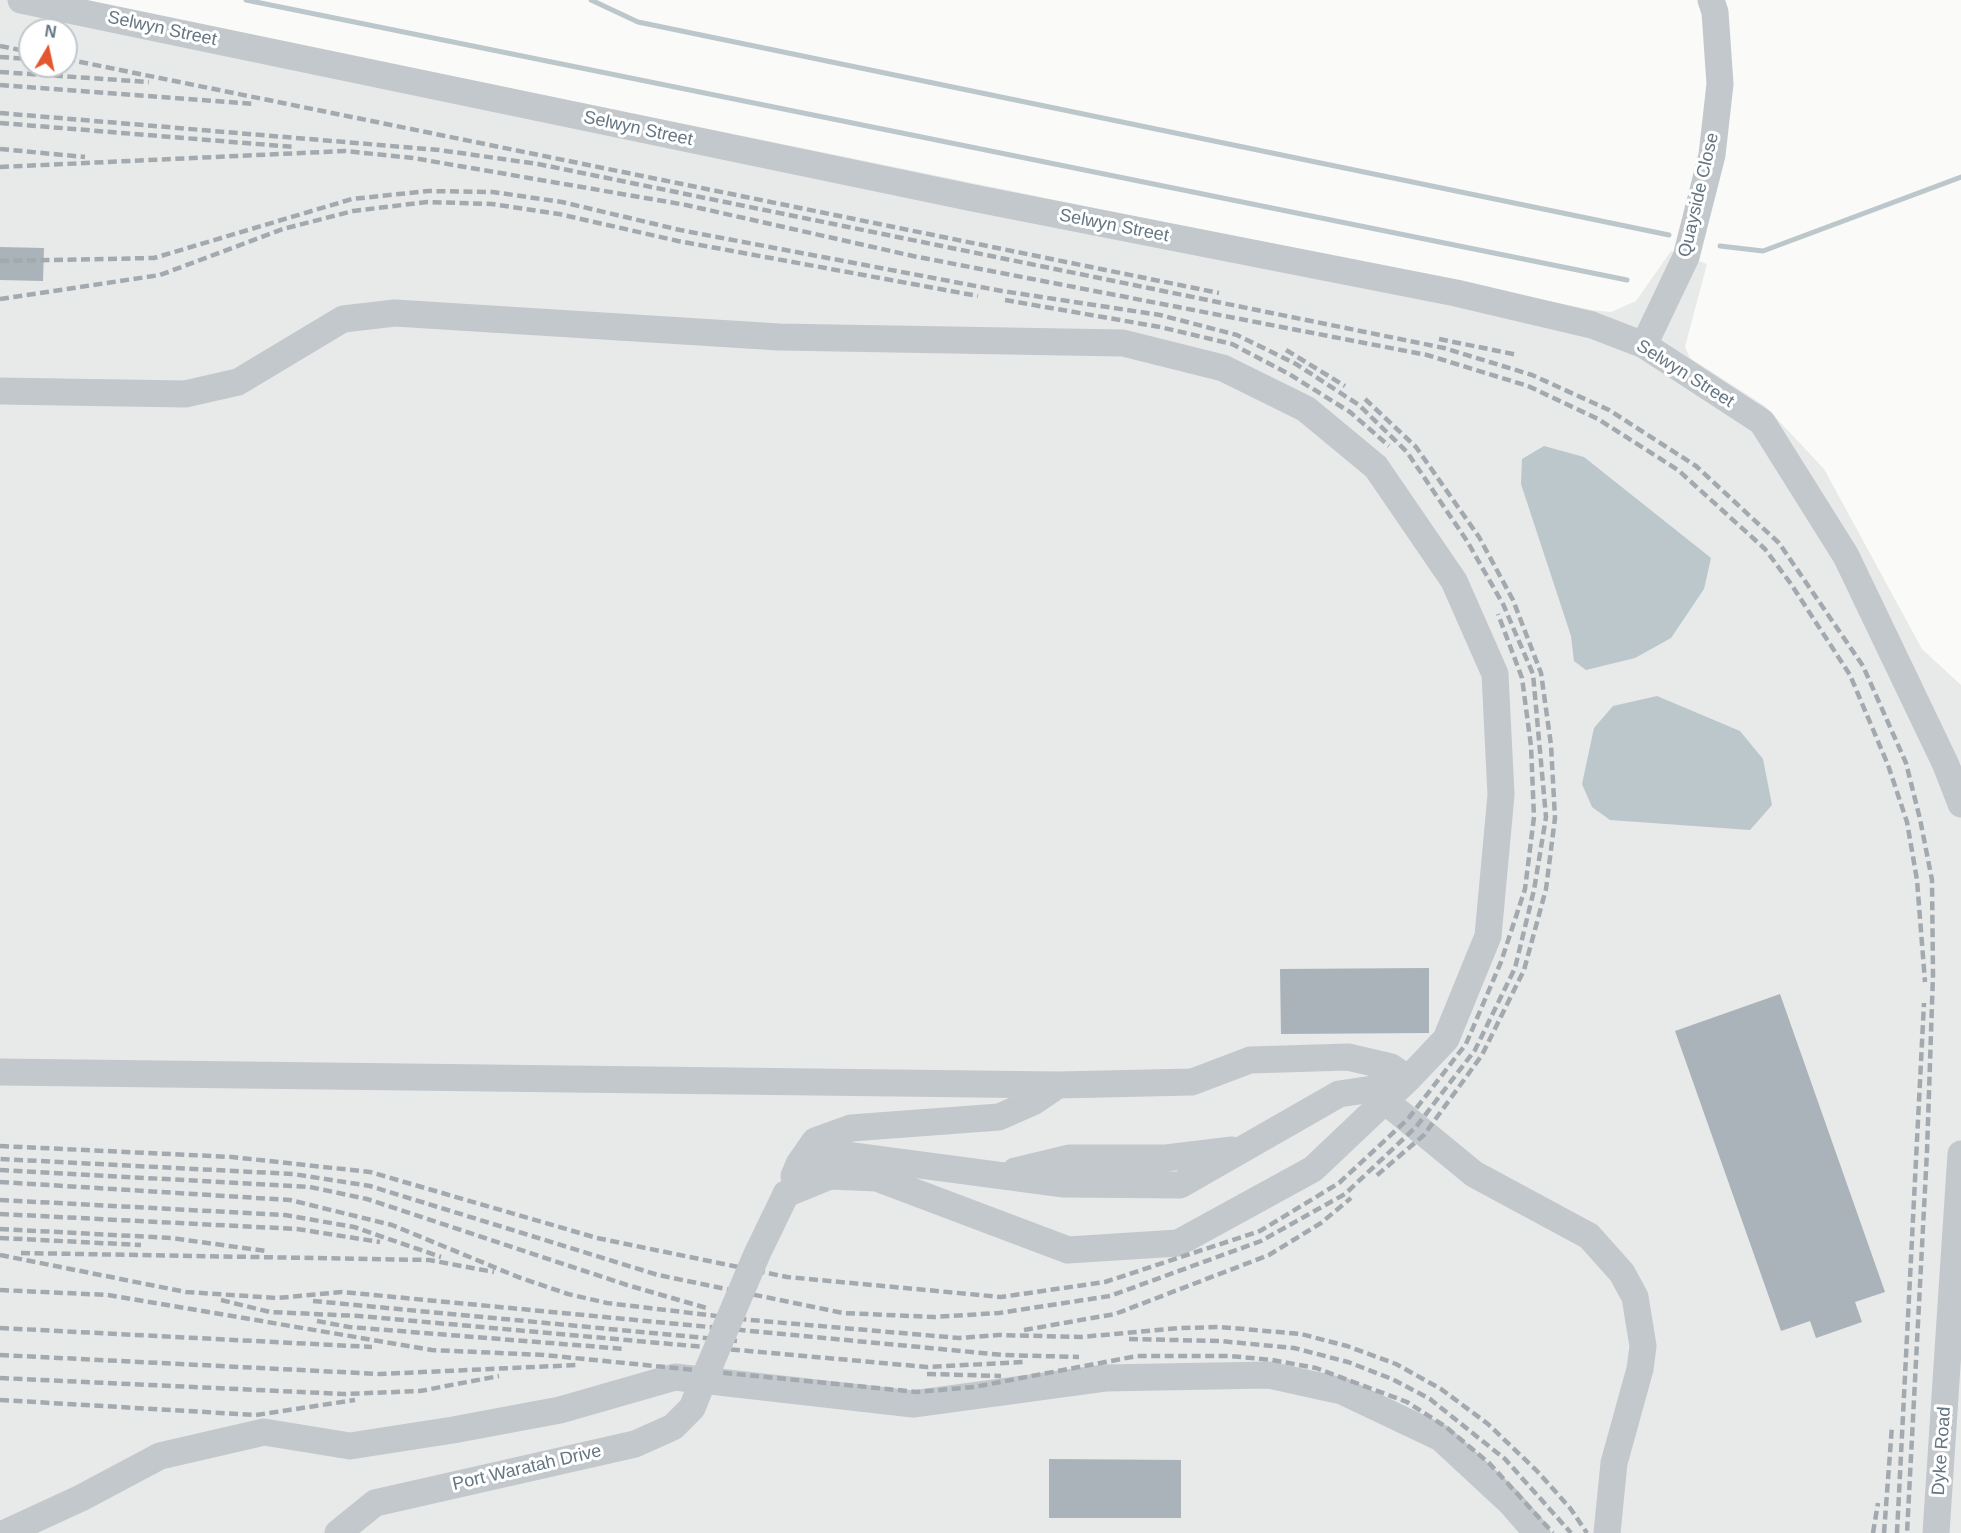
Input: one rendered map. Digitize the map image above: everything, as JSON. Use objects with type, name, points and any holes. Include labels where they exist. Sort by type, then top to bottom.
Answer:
[{"type":"street","name":"Selwyn Street","points":[[21,0],[985,201],[1456,293],[1592,326],[1644,345],[1761,422],[1846,556],[1946,765],[1961,804]]},
{"type":"street","name":"Quayside Close","points":[[1644,345],[1686,257],[1712,155],[1720,84],[1711,0]]},
{"type":"street","points":[[0,391],[185,393],[238,382],[343,319],[395,313],[779,337],[1033,339],[1123,343],[1223,368],[1306,409],[1376,467],[1454,581],[1495,674],[1501,795],[1488,936],[1446,1039],[1312,1169],[1178,1243],[1068,1250],[877,1178],[830,1176],[790,1186]]},
{"type":"street","points":[[0,1072],[1058,1085],[1192,1082],[1250,1060],[1348,1057],[1391,1066],[1397,1088],[1474,1173],[1589,1236],[1623,1272],[1635,1297],[1643,1346],[1640,1369],[1614,1463],[1607,1533]]},
{"type":"street","name":"Port Waratah Drive","points":[[338,1533],[375,1503],[635,1444],[674,1427],[692,1408],[757,1254],[799,1164],[815,1141],[851,1128],[999,1117],[1033,1102],[1058,1085]]},
{"type":"street","points":[[790,1186],[838,1154],[999,1175],[1069,1158],[1166,1158],[1244,1148],[1339,1094],[1397,1088]]},
{"type":"street","name":"Dyke Road","points":[[1936,1533],[1961,1154]]},
{"type":"street","points":[[5,1533],[81,1498],[160,1456],[171,1453],[264,1432],[350,1446],[560,1410],[675,1377],[913,1404],[1105,1378],[1269,1375],[1342,1391],[1441,1438],[1510,1502],[1537,1533]]},
{"type":"shaded area","points":[[0,0],[80,0],[1592,310],[1611,312],[1636,301],[1671,251],[1707,264],[1685,347],[1690,358],[1765,406],[1824,469],[1922,649],[1961,685],[1961,1533],[0,1533]]},
{"type":"shaded area","points":[[1544,446],[1584,457],[1711,558],[1704,589],[1671,638],[1635,658],[1586,670],[1574,661],[1571,636],[1521,484],[1522,459]]},
{"type":"shaded area","points":[[1657,696],[1740,731],[1763,759],[1772,805],[1750,830],[1610,820],[1592,807],[1582,784],[1594,728],[1613,706]]},
{"type":"building","points":[[0,247],[44,248],[43,281],[0,280]]},
{"type":"building","points":[[1429,968],[1429,1033],[1281,1034],[1280,969]]},
{"type":"building","points":[[1780,994],[1885,1292],[1855,1302],[1862,1322],[1816,1338],[1810,1321],[1781,1331],[1675,1031]]},
{"type":"building","points":[[1049,1459],[1181,1460],[1181,1518],[1049,1518]]},
{"type":"waterway","points":[[246,0],[1627,280]]},
{"type":"waterway","points":[[591,0],[638,22],[1669,235]]},
{"type":"waterway","points":[[1720,246],[1763,251],[1961,177]]},
{"type":"railway","points":[[0,46],[18,50]]},
{"type":"railway","points":[[0,57],[18,58]]},
{"type":"railway","points":[[78,61],[1219,293]]},
{"type":"railway","points":[[0,72],[149,82]]},
{"type":"railway","points":[[0,85],[255,104]]},
{"type":"railway","points":[[0,113],[439,150],[538,164],[1444,348],[1532,375],[1609,410],[1696,466],[1779,543],[1863,666],[1906,763],[1920,819],[1932,880],[1933,975],[1927,1151],[1907,1533]]},
{"type":"railway","points":[[0,123],[294,147]]},
{"type":"railway","points":[[0,149],[85,157]]},
{"type":"railway","points":[[0,167],[345,151],[413,158],[686,205],[913,256],[1427,355],[1528,386],[1598,419],[1678,470],[1765,549],[1791,584],[1850,675],[1888,765],[1907,822],[1917,880],[1925,982]]},
{"type":"railway","points":[[0,261],[154,258],[352,199],[428,191],[493,192],[562,202],[680,230],[1002,291],[1160,315],[1237,335],[1296,364],[1359,405],[1407,452],[1467,541],[1503,604],[1533,674],[1546,817],[1534,890],[1515,968],[1475,1050],[1416,1127],[1345,1194],[1261,1241],[1110,1296],[999,1313],[934,1317],[843,1313],[658,1275],[370,1186],[293,1174],[0,1159]]},
{"type":"railway","points":[[0,299],[160,275],[283,229],[353,211],[427,202],[492,204],[559,214],[678,241],[978,296]]},
{"type":"railway","points":[[1005,300],[1160,327],[1232,344],[1289,374],[1350,412],[1389,446]]},
{"type":"railway","points":[[1439,339],[1518,355]]},
{"type":"railway","points":[[1286,350],[1345,386]]},
{"type":"railway","points":[[1365,399],[1416,447],[1479,537],[1513,600],[1541,673],[1551,745],[1555,818],[1546,889],[1524,970],[1482,1055],[1424,1135],[1376,1176]]},
{"type":"railway","points":[[0,1146],[232,1157],[370,1172],[597,1238],[787,1277],[1001,1297],[1105,1282],[1260,1231],[1339,1183],[1408,1119],[1466,1044],[1501,962],[1525,889],[1534,817],[1531,746],[1522,678],[1498,614]]},
{"type":"railway","points":[[1897,1533],[1924,1003]]},
{"type":"railway","points":[[0,1170],[310,1187],[367,1199],[627,1285],[710,1309]]},
{"type":"railway","points":[[0,1182],[290,1200],[392,1225],[518,1277],[568,1294],[607,1303],[750,1320],[959,1338],[998,1335],[1081,1337],[1180,1328],[1220,1327],[1301,1334],[1347,1346],[1396,1364],[1441,1389],[1488,1424],[1537,1471],[1570,1508],[1587,1533]]},
{"type":"railway","points":[[1024,1330],[1115,1314],[1269,1255],[1321,1223],[1351,1198]]},
{"type":"railway","points":[[0,1200],[285,1215],[354,1227],[441,1257]]},
{"type":"railway","points":[[0,1214],[297,1229],[380,1242]]},
{"type":"railway","points":[[0,1229],[171,1238],[266,1251]]},
{"type":"railway","points":[[0,1238],[141,1245]]},
{"type":"railway","points":[[21,1253],[429,1260],[494,1272]]},
{"type":"railway","points":[[0,1255],[186,1292],[277,1298],[342,1292],[1003,1355],[1079,1357]]},
{"type":"railway","points":[[0,1290],[108,1295],[432,1350],[544,1355],[917,1392],[974,1387],[1137,1356],[1230,1356],[1272,1360],[1316,1368],[1407,1402],[1446,1427],[1489,1463],[1553,1533]]},
{"type":"railway","points":[[221,1300],[270,1312],[359,1316],[927,1367],[1024,1362]]},
{"type":"railway","points":[[313,1301],[737,1341]]},
{"type":"railway","points":[[317,1321],[349,1327],[625,1349]]},
{"type":"railway","points":[[0,1328],[372,1347]]},
{"type":"railway","points":[[1129,1339],[1220,1341],[1294,1348],[1348,1362],[1392,1379],[1430,1399],[1505,1459],[1571,1533]]},
{"type":"railway","points":[[0,1355],[380,1374],[578,1365]]},
{"type":"railway","points":[[927,1374],[1001,1376]]},
{"type":"railway","points":[[0,1378],[344,1394],[420,1391],[499,1376]]},
{"type":"railway","points":[[0,1400],[256,1415],[355,1400]]},
{"type":"railway","points":[[1884,1533],[1892,1426]]},
{"type":"railway","points":[[1873,1533],[1878,1503]]}]
